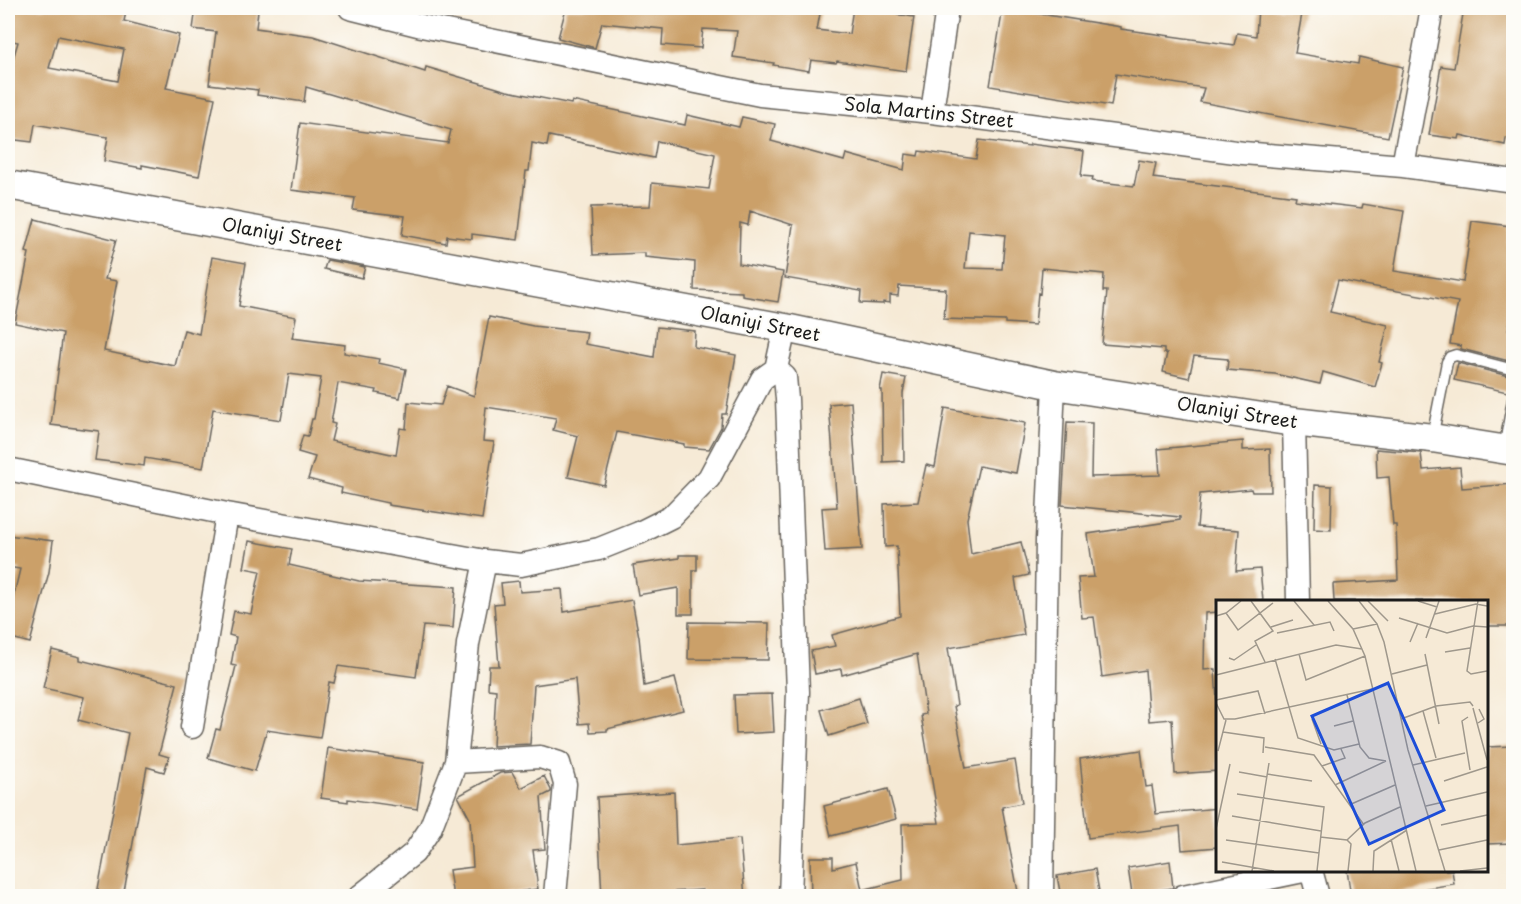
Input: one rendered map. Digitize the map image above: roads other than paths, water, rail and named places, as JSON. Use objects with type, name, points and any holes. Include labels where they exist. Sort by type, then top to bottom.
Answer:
[{"type":"street","name":"Sola Martins Street","points":[[350,8],[425,17],[760,95],[932,112],[1243,153],[1403,166],[1514,181]]},
{"type":"street","points":[[932,112],[948,8]]},
{"type":"street","points":[[1403,166],[1431,8]]},
{"type":"street","name":"Olaniyi Street","points":[[8,185],[785,328],[1053,384],[1294,422],[1432,438],[1509,450]]},
{"type":"street","points":[[8,469],[227,514],[521,566],[599,549],[671,517],[709,477],[762,379],[776,369],[785,328]]},
{"type":"street","points":[[776,369],[785,377],[787,399],[798,692],[790,897]]},
{"type":"street","points":[[1042,897],[1047,540],[1053,384]]},
{"type":"street","points":[[1294,422],[1298,600]]},
{"type":"street","points":[[192,727],[227,514]]},
{"type":"street","points":[[360,897],[414,853],[430,829],[456,762],[468,644],[485,561]]},
{"type":"street","points":[[456,762],[540,757],[560,763],[565,784],[555,897]]},
{"type":"street","points":[[1183,897],[1305,871]]},
{"type":"street","points":[[1310,871],[1318,897]]},
{"type":"lane","points":[[1432,438],[1446,362],[1450,357],[1456,355],[1514,370]]},
{"type":"lane","points":[[1509,450],[1514,394]]}]
